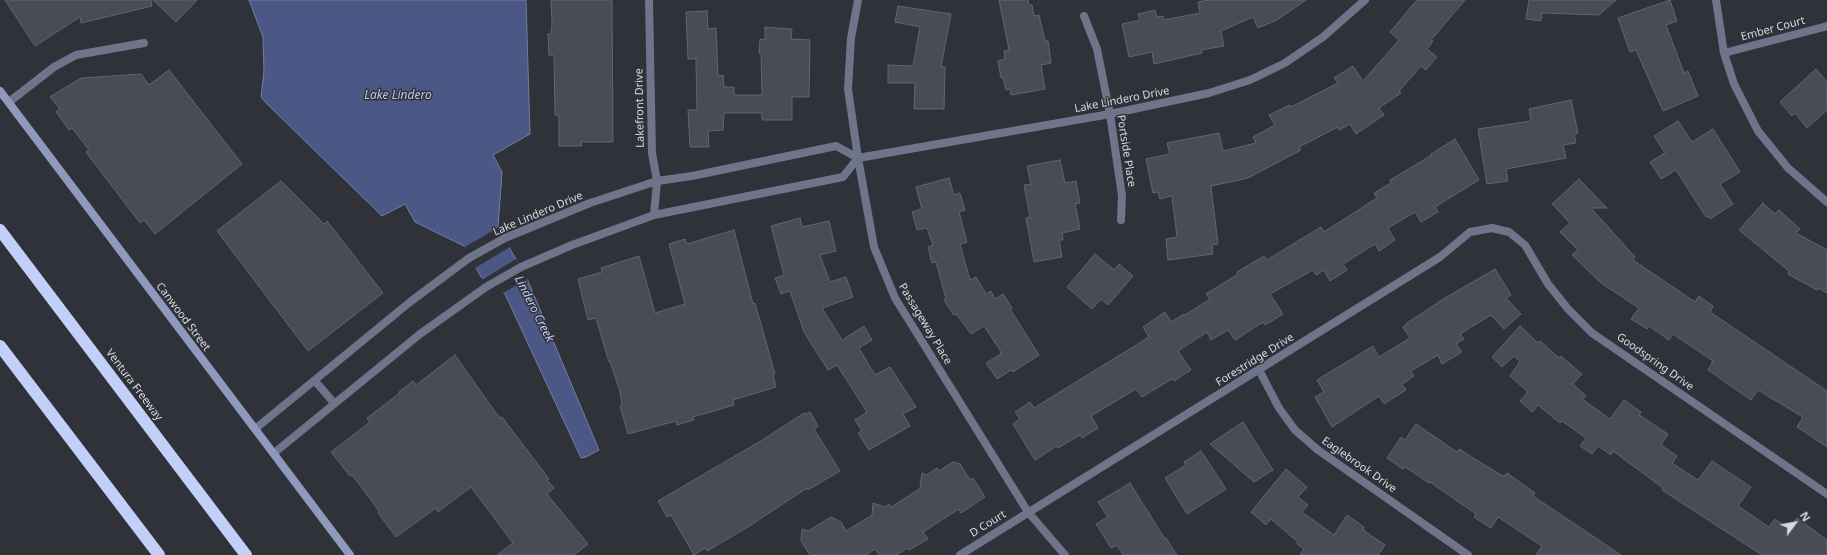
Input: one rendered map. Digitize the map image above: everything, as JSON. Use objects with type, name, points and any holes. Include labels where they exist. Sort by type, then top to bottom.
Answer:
[{"type":"highway","name":"Ventura Freeway","points":[[0,230],[246,555]]},
{"type":"highway","points":[[0,346],[159,555]]},
{"type":"street","name":"Lakefront Drive","points":[[650,0],[652,153],[657,181],[654,215]]},
{"type":"street","name":"Passageway Place","points":[[858,0],[851,38],[848,89],[858,158],[874,247],[895,298],[1028,512],[1065,555]]},
{"type":"street","name":"Lake Lindero Drive","points":[[255,429],[410,302],[469,258],[505,238],[590,203],[657,181],[692,176],[836,146],[858,158],[1110,114],[1209,94],[1250,80],[1286,63],[1317,41],[1365,0]]},
{"type":"street","points":[[1716,0],[1724,53],[1734,84],[1758,132],[1788,168],[1827,202]]},
{"type":"street","name":"Portside Place","points":[[1084,16],[1097,49],[1110,114],[1122,196],[1121,220]]},
{"type":"street","name":"Ember Court","points":[[1724,53],[1827,26]]},
{"type":"street","points":[[8,102],[54,67],[76,55],[144,42]]},
{"type":"street","name":"Canwood Street","points":[[0,91],[350,555]]},
{"type":"street","points":[[274,453],[420,334],[486,287],[521,267],[579,242],[654,215],[843,177],[858,158]]},
{"type":"street","name":"Forestridge Drive","points":[[1028,512],[1440,257],[1470,232],[1492,228]]},
{"type":"street","name":"Goodspring Drive","points":[[1492,228],[1509,232],[1525,245],[1548,284],[1568,309],[1592,333],[1827,494]]},
{"type":"street","name":"Eaglebrook Drive","points":[[1259,370],[1278,408],[1295,430],[1318,450],[1468,555]]},
{"type":"street","points":[[315,381],[334,403]]},
{"type":"street","name":"D Court","points":[[960,555],[1028,512]]},
{"type":"water","name":"Lake Lindero","points":[[249,0],[526,0],[530,134],[493,155],[502,172],[498,227],[528,281],[599,450],[581,458],[505,294],[481,277],[464,246],[415,222],[405,204],[382,216],[261,97],[264,71],[263,37]]},
{"type":"pier","points":[[499,227],[510,247],[475,268],[463,248]]},
{"type":"pier","points":[[516,259],[528,279],[501,294],[482,280]]},
{"type":"building","points":[[5,0],[151,0],[152,6],[81,23],[80,17],[35,46]]},
{"type":"building","points":[[153,0],[197,0],[176,22]]},
{"type":"building","points":[[551,0],[612,0],[613,142],[581,142],[582,146],[559,146],[559,115],[555,115],[554,55],[549,55],[548,34],[551,34],[552,24]]},
{"type":"building","points":[[999,0],[1028,0],[1029,5],[1032,5],[1034,16],[1039,15],[1045,41],[1048,41],[1051,63],[1041,65],[1045,89],[1011,95],[1010,89],[1006,90],[1003,78],[1001,78],[998,61],[1005,59],[1004,51],[1009,50]]},
{"type":"building","points":[[1208,0],[1306,0],[1277,20],[1258,28],[1253,17],[1221,31],[1224,46],[1201,50],[1202,53],[1154,64],[1152,52],[1129,57],[1122,24],[1140,20],[1138,14],[1155,10],[1157,17],[1163,16],[1164,20],[1200,13],[1198,2]]},
{"type":"building","points":[[1417,0],[1465,0],[1431,40],[1433,41],[1427,49],[1437,57],[1426,70],[1421,66],[1399,91],[1401,93],[1379,108],[1384,115],[1356,134],[1350,124],[1339,130],[1338,127],[1299,147],[1301,150],[1248,178],[1211,186],[1218,244],[1212,245],[1213,254],[1168,260],[1166,239],[1177,237],[1172,196],[1160,199],[1158,192],[1153,193],[1146,159],[1170,154],[1167,143],[1219,133],[1223,151],[1256,143],[1253,137],[1275,125],[1269,115],[1290,105],[1291,107],[1338,83],[1334,78],[1353,66],[1363,81],[1399,40],[1390,32]]},
{"type":"building","points":[[1529,0],[1616,0],[1599,15],[1542,13],[1541,21],[1526,19]]},
{"type":"building","points":[[1670,0],[1677,21],[1666,25],[1684,73],[1688,71],[1698,96],[1663,111],[1636,50],[1630,52],[1618,18]]},
{"type":"building","points":[[898,6],[951,14],[941,67],[945,67],[944,109],[914,109],[915,83],[888,83],[888,65],[913,66],[920,27],[895,22]]},
{"type":"building","points":[[707,11],[708,29],[716,28],[718,76],[723,75],[724,87],[734,87],[734,95],[762,95],[761,54],[759,53],[760,39],[765,40],[765,27],[792,29],[791,39],[810,40],[809,97],[792,97],[792,120],[762,120],[762,113],[724,113],[723,130],[708,131],[709,147],[690,147],[688,110],[697,110],[696,59],[688,59],[686,12]]},
{"type":"building","points":[[1816,69],[1827,82],[1827,110],[1807,128],[1795,113],[1792,116],[1780,102]]},
{"type":"building","points":[[169,70],[242,164],[155,234],[144,220],[140,223],[86,152],[89,150],[72,128],[69,130],[56,112],[60,109],[50,97],[81,78],[141,74],[149,85]]},
{"type":"building","points":[[1571,100],[1578,133],[1574,134],[1576,143],[1563,145],[1566,158],[1506,169],[1508,181],[1487,184],[1478,129],[1531,121],[1529,109]]},
{"type":"building","points":[[1678,121],[1692,142],[1713,129],[1740,172],[1720,184],[1733,204],[1710,219],[1708,216],[1706,217],[1676,170],[1661,179],[1650,162],[1665,153],[1654,136]]},
{"type":"building","points":[[1455,139],[1479,180],[1435,207],[1438,212],[1421,222],[1415,212],[1388,228],[1395,240],[1379,251],[1375,244],[1343,264],[1347,270],[1330,281],[1324,270],[1316,275],[1313,270],[1270,294],[1283,314],[1265,325],[1263,322],[1235,340],[1228,330],[1211,340],[1207,332],[1178,351],[1191,370],[1174,381],[1172,379],[1142,397],[1136,389],[1091,416],[1098,428],[1082,438],[1080,435],[1058,448],[1057,446],[1035,460],[1013,424],[1020,419],[1015,412],[1030,402],[1034,408],[1149,337],[1143,327],[1165,312],[1171,322],[1184,314],[1185,315],[1210,299],[1206,294],[1238,274],[1237,272],[1264,256],[1267,260],[1321,227],[1324,232],[1377,198],[1374,193],[1391,183],[1390,180],[1432,155],[1431,154]]},
{"type":"building","points":[[1060,160],[1065,183],[1076,181],[1080,203],[1075,204],[1080,229],[1062,233],[1063,240],[1059,240],[1062,257],[1034,262],[1026,218],[1030,217],[1024,185],[1031,184],[1027,166]]},
{"type":"building","points":[[949,178],[954,195],[960,193],[965,210],[959,212],[967,242],[960,244],[970,280],[976,277],[986,294],[991,291],[995,299],[1003,294],[1012,308],[1010,309],[1039,355],[1013,372],[1011,370],[997,379],[986,363],[1001,354],[1000,350],[984,326],[971,334],[957,315],[953,314],[944,300],[946,299],[936,262],[932,263],[928,247],[933,245],[927,228],[917,230],[912,212],[922,209],[916,187]]},
{"type":"building","points":[[1579,179],[1607,208],[1591,208],[1635,257],[1633,260],[1695,302],[1699,296],[1713,306],[1710,312],[1827,391],[1827,447],[1797,427],[1803,417],[1758,390],[1751,400],[1708,370],[1713,361],[1673,334],[1669,340],[1649,326],[1647,329],[1631,319],[1639,308],[1601,283],[1572,255],[1578,250],[1560,232],[1570,223],[1552,204]]},
{"type":"building","points":[[281,181],[324,224],[327,221],[383,293],[308,351],[217,231]]},
{"type":"building","points":[[1763,203],[1775,214],[1779,210],[1800,229],[1796,233],[1827,250],[1827,293],[1818,288],[1817,290],[1788,274],[1789,271],[1739,230]]},
{"type":"building","points":[[800,218],[802,227],[829,221],[836,251],[820,255],[830,282],[846,277],[853,297],[822,308],[842,340],[864,326],[872,340],[859,348],[875,375],[890,367],[916,407],[903,414],[910,426],[869,450],[858,433],[862,431],[855,420],[867,412],[837,365],[828,370],[804,332],[790,291],[781,294],[775,278],[784,275],[771,226]]},
{"type":"building","points":[[734,230],[753,304],[755,303],[775,374],[773,375],[776,387],[733,400],[734,405],[693,417],[694,420],[677,425],[676,421],[628,434],[620,406],[622,405],[620,392],[610,361],[609,362],[596,318],[588,320],[578,279],[602,272],[601,268],[639,256],[655,313],[685,304],[669,244],[685,239],[687,244]]},
{"type":"building","points":[[1095,254],[1114,270],[1119,264],[1133,276],[1108,305],[1101,299],[1092,309],[1067,287]]},
{"type":"building","points":[[1495,269],[1511,295],[1506,298],[1521,314],[1504,329],[1491,315],[1460,334],[1464,339],[1456,344],[1462,352],[1442,364],[1438,355],[1411,371],[1414,376],[1402,384],[1406,390],[1384,404],[1379,396],[1332,427],[1315,397],[1324,392],[1317,380],[1373,346],[1379,357],[1410,338],[1403,327],[1407,323],[1445,298]]},
{"type":"building","points":[[1520,326],[1538,343],[1540,341],[1559,358],[1561,356],[1582,374],[1573,384],[1586,396],[1582,399],[1610,419],[1624,400],[1641,412],[1639,415],[1668,434],[1661,445],[1677,456],[1672,463],[1698,480],[1712,461],[1751,487],[1738,506],[1769,527],[1775,519],[1789,529],[1797,518],[1827,540],[1827,555],[1762,555],[1662,490],[1663,488],[1613,451],[1611,455],[1598,446],[1592,454],[1580,446],[1586,438],[1562,421],[1560,423],[1538,405],[1532,412],[1520,401],[1528,392],[1510,376],[1520,361],[1514,356],[1502,367],[1492,357]]},
{"type":"building","points":[[455,355],[493,409],[500,418],[502,417],[549,479],[547,480],[554,488],[547,494],[588,544],[574,555],[497,555],[513,543],[471,487],[438,512],[436,508],[396,537],[352,475],[350,476],[331,452],[370,422],[367,418],[400,393],[399,392],[413,381],[416,385]]},
{"type":"building","points":[[810,412],[818,426],[814,429],[840,471],[808,490],[807,488],[748,527],[707,551],[705,548],[694,555],[671,515],[667,517],[658,501],[764,439],[804,413]]},
{"type":"building","points":[[1243,422],[1273,470],[1254,482],[1210,444]]},
{"type":"building","points":[[1416,424],[1457,452],[1459,449],[1501,475],[1504,476],[1507,473],[1535,493],[1533,496],[1621,555],[1536,555],[1542,546],[1498,517],[1491,528],[1474,517],[1476,514],[1430,482],[1429,483],[1405,467],[1403,469],[1387,458],[1401,437],[1405,440]]},
{"type":"building","points":[[1201,451],[1226,489],[1187,514],[1165,478],[1186,465],[1184,462]]},
{"type":"building","points":[[953,462],[960,464],[970,480],[973,478],[985,497],[961,513],[959,509],[923,532],[928,539],[909,550],[908,548],[896,555],[879,555],[875,549],[866,555],[810,555],[801,541],[802,529],[808,531],[831,517],[841,522],[846,531],[872,515],[873,503],[885,507],[889,504],[891,507],[921,488],[922,473],[927,475],[937,468],[939,471]]},
{"type":"building","points":[[1286,469],[1307,487],[1298,497],[1308,505],[1302,512],[1334,535],[1347,515],[1364,527],[1363,530],[1385,545],[1378,555],[1300,555],[1304,549],[1297,544],[1298,542],[1271,519],[1266,525],[1251,512]]},
{"type":"building","points":[[1130,483],[1165,539],[1166,538],[1177,555],[1123,555],[1117,545],[1111,548],[1096,524],[1108,517],[1098,502]]},
{"type":"water label","name":"Lindero Creek","points":[[534,309]]}]
